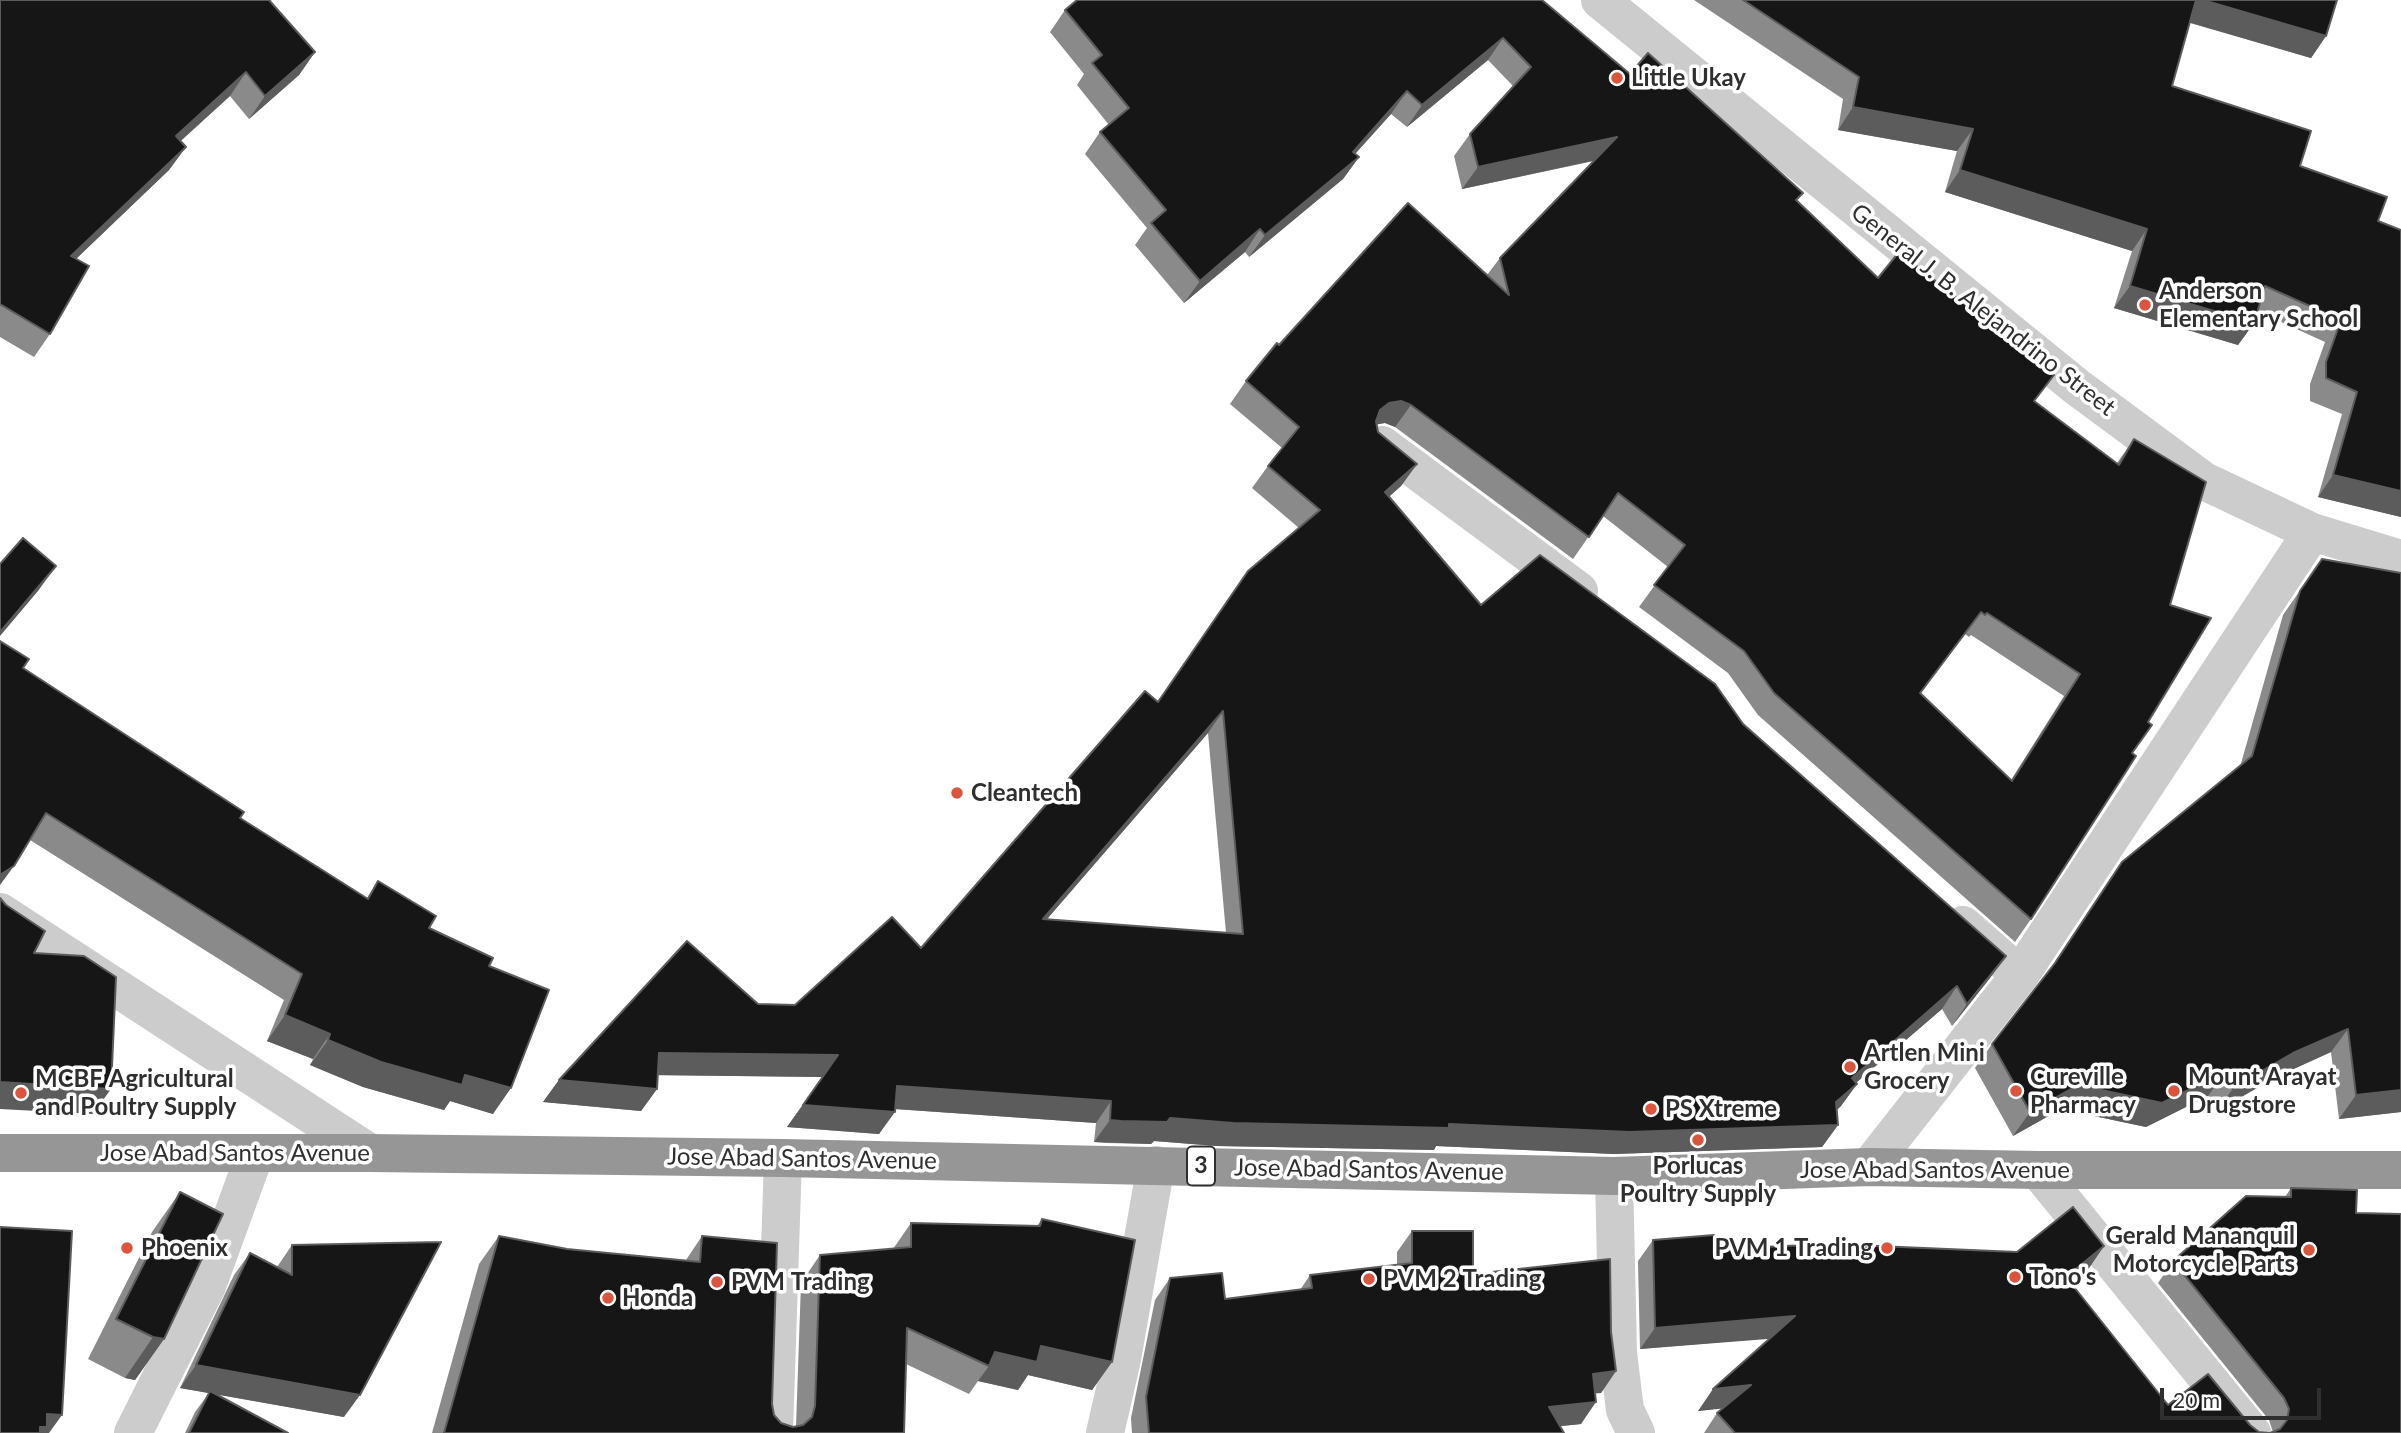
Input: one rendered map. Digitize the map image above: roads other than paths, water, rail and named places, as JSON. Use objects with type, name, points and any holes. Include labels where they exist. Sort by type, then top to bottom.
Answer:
[{"type":"highway","name":"Jose Abad Santos Avenue","points":[[0,1153],[370,1153],[783,1158],[1614,1176],[1869,1167],[2401,1170]]},
{"type":"street","name":"General J. B. Alejandrino Street","points":[[1600,0],[2077,387],[2204,481],[2312,532],[2401,559]]},
{"type":"street","points":[[1382,445],[1604,609]]},
{"type":"street","points":[[1869,1167],[2020,975],[2312,532]]},
{"type":"street","points":[[1937,902],[2020,975]]},
{"type":"street","points":[[0,912],[370,1153]]},
{"type":"street","points":[[133,1433],[207,1286],[255,1154]]},
{"type":"street","points":[[774,1433],[783,1158]]},
{"type":"street","points":[[1105,1433],[1122,1359],[1156,1165]]},
{"type":"street","points":[[2038,1170],[2252,1433]]},
{"type":"street","points":[[1614,1176],[1618,1353],[1625,1410],[1636,1433]]},
{"type":"place","name":"Little Ukay","points":[[1617,78]]},
{"type":"place","name":"Anderson Elementary School","points":[[2145,305]]},
{"type":"place","name":"Cleantech","points":[[957,793]]},
{"type":"place","name":"Artlen Mini Grocery","points":[[1850,1067]]},
{"type":"place","name":"Cureville Pharmacy","points":[[2016,1091]]},
{"type":"place","name":"Mount Arayat Drugstore","points":[[2174,1091]]},
{"type":"place","name":"MCBF Agricultural and Poultry Supply","points":[[21,1093]]},
{"type":"place","name":"PS Xtreme","points":[[1651,1109]]},
{"type":"place","name":"Porlucas Poultry Supply","points":[[1698,1140]]},
{"type":"place","name":"Phoenix","points":[[127,1248]]},
{"type":"place","name":"PVM 1 Trading","points":[[1887,1248]]},
{"type":"place","name":"Gerald Mananquil Motorcycle Parts","points":[[2309,1250]]},
{"type":"place","name":"Tono's","points":[[2015,1277]]},
{"type":"place","name":"PVM 2 Trading","points":[[1369,1279]]},
{"type":"place","name":"PVM Trading","points":[[717,1282]]},
{"type":"place","name":"Honda","points":[[608,1298]]}]
